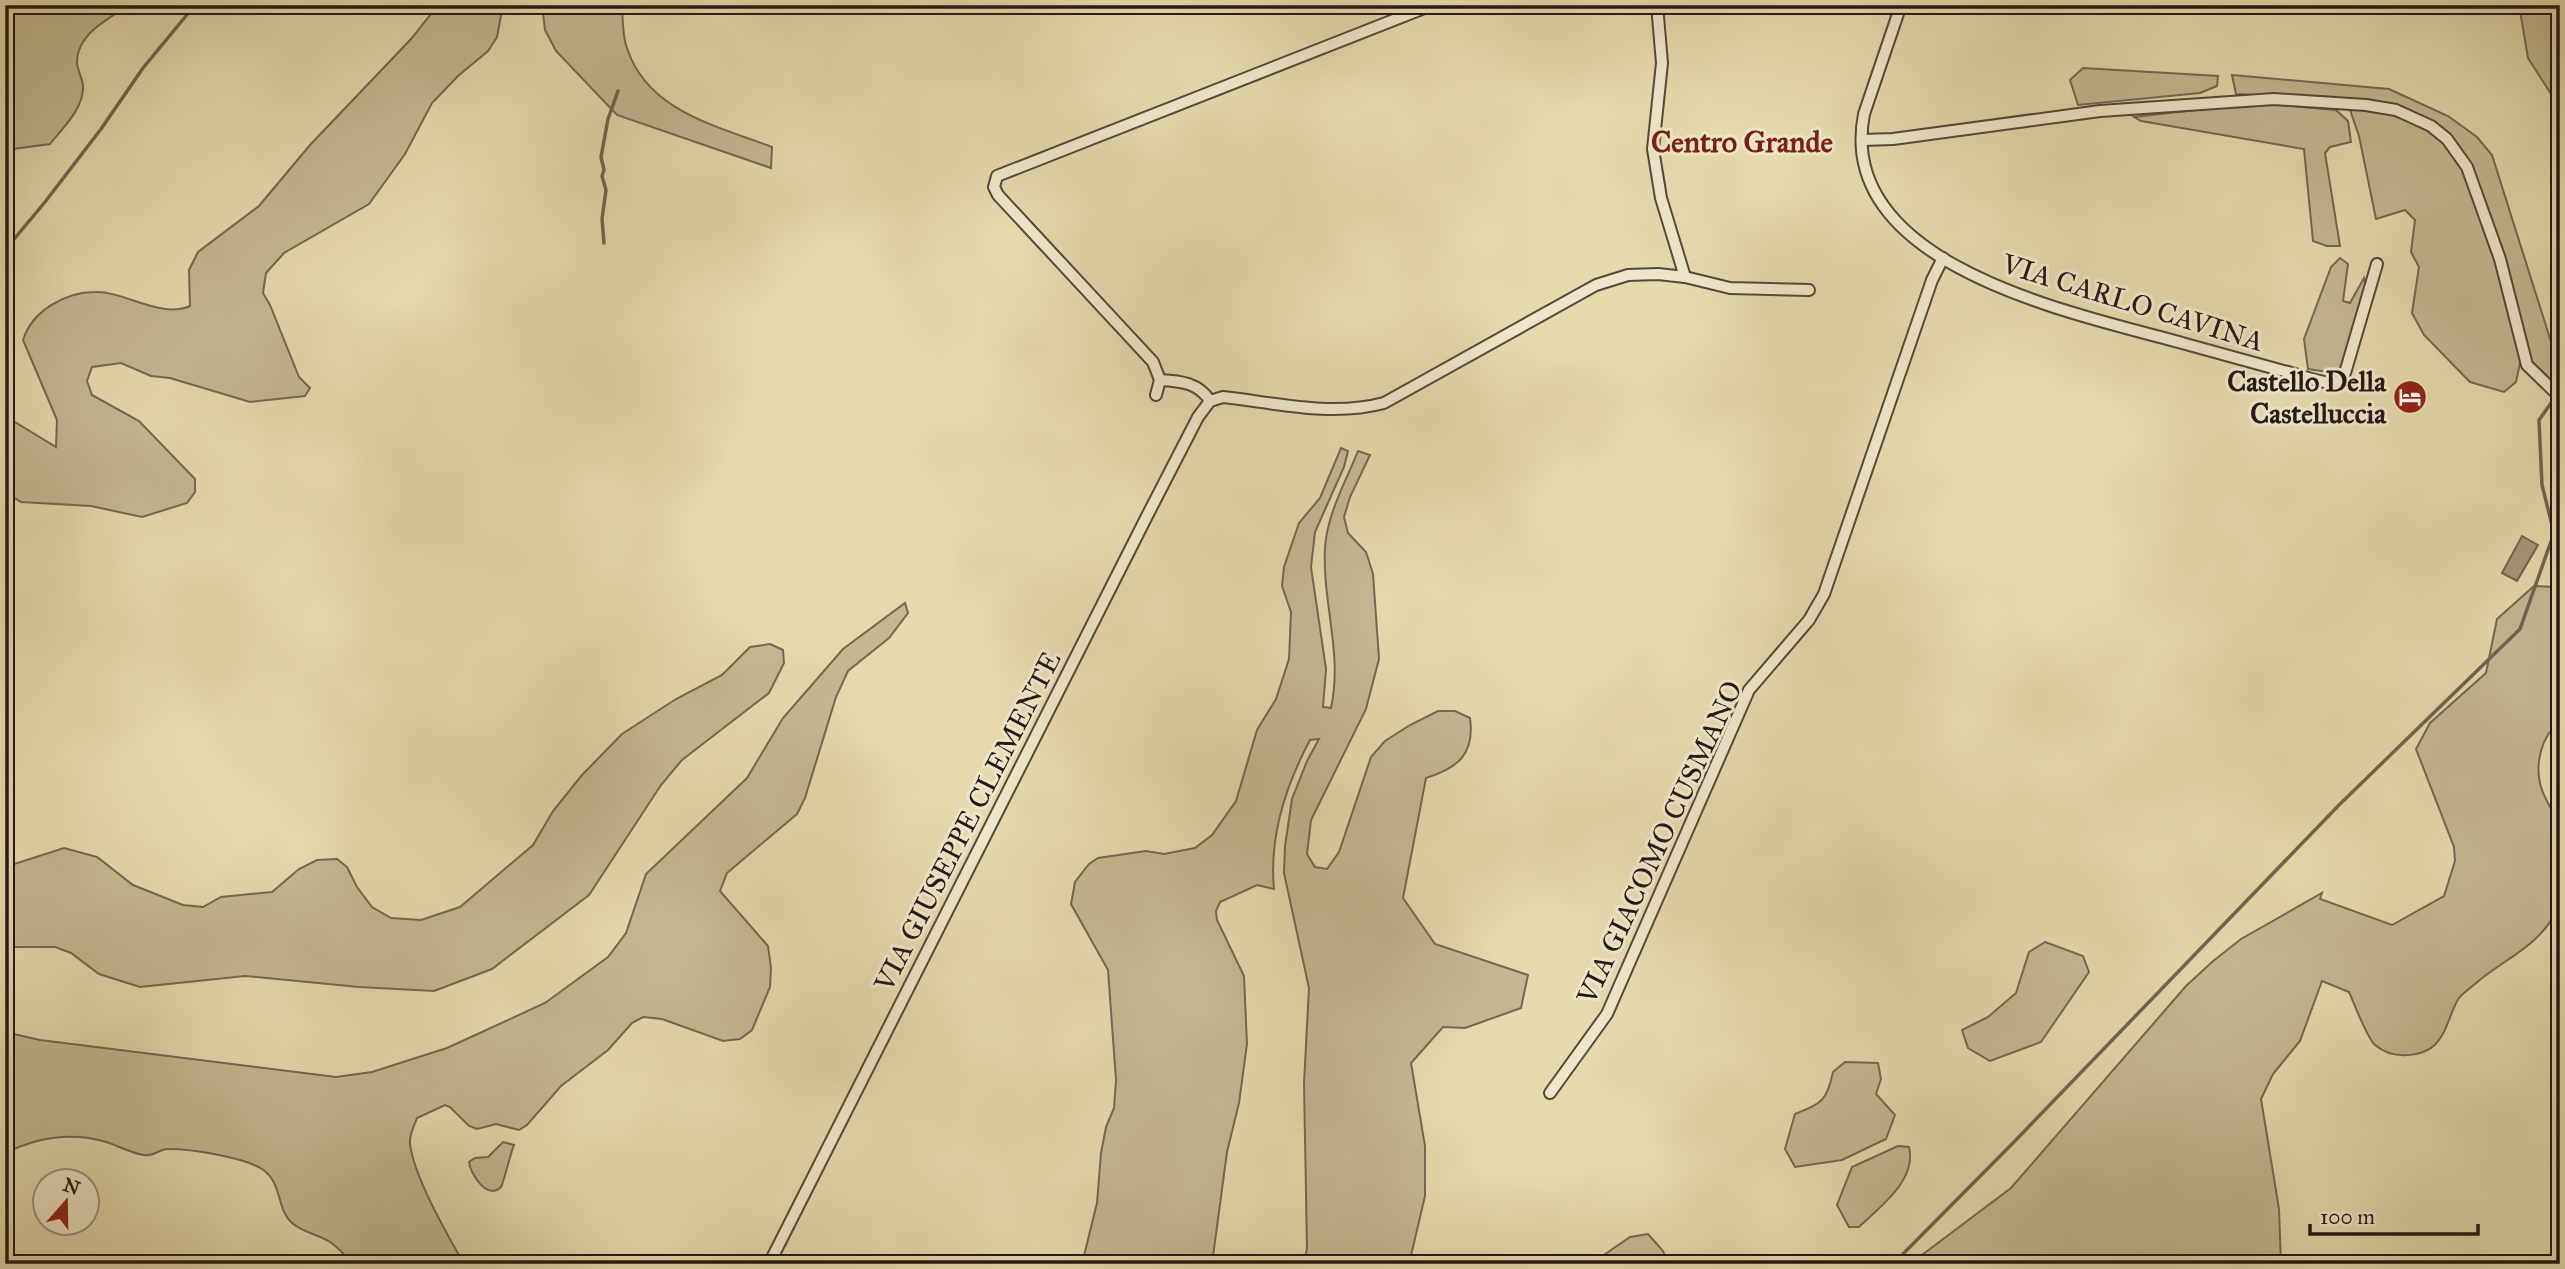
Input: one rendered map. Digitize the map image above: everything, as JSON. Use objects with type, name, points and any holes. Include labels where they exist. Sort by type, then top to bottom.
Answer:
[{"type":"street","points":[[1156,395],[1160,380],[1153,362],[998,195],[994,187],[997,176],[1432,5]]},
{"type":"street","points":[[1657,5],[1662,62],[1653,149],[1661,198],[1685,277]]},
{"type":"street","name":"VIA CARLO CAVINA","points":[[1901,5],[1864,114],[1864,162],[1870,184],[1884,207],[1922,245],[1965,272],[2026,299],[2332,383],[2341,380],[2345,373],[2377,264]]},
{"type":"street","points":[[1862,140],[1894,139],[2100,111],[2274,99],[2366,105],[2396,110],[2431,126],[2447,139],[2467,167],[2500,259],[2528,365],[2560,397]]},
{"type":"street","name":"VIA GIACOMO CUSMANO","points":[[1550,1093],[1607,1014],[1749,690],[1809,620],[1824,594],[1932,280],[1943,258]]},
{"type":"street","points":[[1160,380],[1197,386],[1210,401],[1223,397],[1341,410],[1361,409],[1384,403],[1596,285],[1618,277],[1639,274],[1685,277],[1730,288],[1809,290]]},
{"type":"street","name":"VIA GIUSEPPE CLEMENTE","points":[[769,1264],[1153,503],[1198,417],[1210,401]]},
{"type":"shaded area","points":[[5,5],[130,5],[96,28],[82,43],[77,62],[83,86],[82,97],[71,119],[50,144],[5,150]]},
{"type":"shaded area","points":[[438,5],[503,5],[497,37],[488,51],[432,103],[405,154],[369,204],[284,253],[266,273],[263,293],[299,377],[310,388],[305,396],[250,402],[170,378],[151,376],[121,363],[92,367],[87,381],[92,395],[139,421],[195,479],[195,492],[187,503],[142,517],[91,506],[21,502],[5,492],[5,416],[56,447],[57,420],[23,340],[34,320],[61,300],[72,295],[95,292],[167,309],[190,306],[189,270],[198,252],[259,206],[310,145],[411,39]]},
{"type":"shaded area","points":[[542,5],[622,5],[623,32],[627,48],[650,87],[686,113],[772,147],[771,168],[617,115],[556,51],[545,30]]},
{"type":"shaded area","points":[[2519,5],[2560,5],[2560,108],[2528,58]]},
{"type":"shaded area","points":[[2083,68],[2218,76],[2217,86],[2200,93],[2078,105],[2070,80]]},
{"type":"shaded area","points":[[2232,75],[2389,89],[2448,116],[2477,137],[2492,155],[2559,367],[2556,381],[2539,374],[2526,359],[2520,363],[2516,382],[2504,392],[2470,382],[2424,335],[2412,313],[2419,267],[2411,252],[2415,220],[2405,210],[2376,219],[2359,136],[2349,107],[2330,99],[2236,94]]},
{"type":"shaded area","points":[[2257,103],[2336,110],[2348,121],[2351,142],[2330,147],[2325,153],[2340,246],[2327,246],[2313,241],[2304,149],[2141,121],[2134,117]]},
{"type":"shaded area","points":[[2340,258],[2348,264],[2343,301],[2350,303],[2364,278],[2366,287],[2341,368],[2335,373],[2308,369],[2304,339],[2331,267]]},
{"type":"shaded area","points":[[1341,448],[1348,451],[1344,467],[1315,532],[1311,567],[1326,669],[1323,707],[1331,708],[1335,668],[1326,588],[1326,535],[1333,510],[1358,451],[1370,455],[1350,497],[1344,517],[1348,533],[1366,552],[1373,574],[1379,659],[1366,709],[1311,820],[1307,854],[1315,867],[1327,869],[1339,852],[1371,757],[1385,741],[1438,711],[1455,711],[1470,718],[1470,741],[1462,758],[1447,769],[1426,778],[1403,898],[1435,944],[1528,975],[1521,1008],[1465,1028],[1443,1027],[1411,1063],[1425,1146],[1425,1196],[1409,1264],[1304,1264],[1307,1248],[1304,1083],[1309,988],[1284,873],[1292,799],[1319,739],[1310,740],[1281,812],[1274,850],[1274,889],[1257,885],[1220,902],[1216,911],[1217,920],[1244,976],[1247,1044],[1239,1103],[1227,1152],[1212,1264],[1082,1264],[1097,1203],[1101,1153],[1106,1127],[1114,1108],[1116,1080],[1108,970],[1071,904],[1075,882],[1089,864],[1098,858],[1146,851],[1164,854],[1195,848],[1212,835],[1236,801],[1257,730],[1276,699],[1289,659],[1291,612],[1282,586],[1284,567],[1299,523],[1320,498]]},
{"type":"shaded area","points":[[2522,536],[2538,545],[2517,581],[2502,573]]},
{"type":"shaded area","points":[[2534,586],[2560,589],[2560,722],[2543,744],[2539,763],[2542,790],[2556,819],[2560,836],[2557,909],[2542,933],[2461,996],[2441,1037],[2420,1053],[2401,1055],[2375,1045],[2349,992],[2322,981],[2300,1041],[2273,1074],[2261,1099],[2279,1209],[2281,1264],[1910,1264],[2011,1188],[2186,986],[2241,939],[2322,893],[2320,899],[2392,925],[2444,896],[2455,861],[2454,847],[2416,749],[2430,723],[2486,673],[2497,619]]},
{"type":"shaded area","points":[[905,603],[908,613],[889,638],[848,671],[836,697],[805,798],[797,814],[727,873],[720,891],[768,946],[770,987],[752,1030],[740,1039],[723,1041],[662,1019],[643,1017],[632,1023],[608,1050],[561,1086],[527,1125],[519,1130],[496,1124],[477,1129],[469,1126],[445,1105],[417,1118],[410,1137],[413,1157],[432,1205],[464,1264],[354,1264],[330,1242],[292,1223],[269,1175],[262,1169],[230,1157],[168,1149],[144,1155],[103,1141],[78,1137],[41,1140],[5,1153],[5,1032],[40,1040],[336,1077],[372,1072],[447,1048],[545,1003],[608,957],[626,933],[646,874],[747,778],[783,718],[843,649]]},
{"type":"shaded area","points":[[770,644],[783,650],[784,663],[769,693],[682,760],[661,785],[589,895],[492,969],[434,991],[245,976],[140,987],[99,974],[71,953],[55,947],[5,947],[5,867],[64,848],[97,857],[133,885],[183,905],[203,907],[221,897],[272,892],[299,869],[317,860],[337,859],[347,867],[357,887],[372,907],[391,918],[421,920],[460,907],[533,845],[553,811],[582,775],[622,734],[676,699],[722,675],[750,647]]},
{"type":"shaded area","points":[[2045,942],[2083,956],[2089,972],[2041,1042],[1990,1061],[1968,1048],[1962,1030],[1988,1017],[2016,993],[2029,952]]},
{"type":"shaded area","points":[[1845,1062],[1878,1063],[1881,1079],[1876,1094],[1895,1115],[1886,1139],[1842,1160],[1795,1167],[1785,1149],[1795,1114],[1822,1100],[1833,1072]]},
{"type":"shaded area","points":[[503,1142],[514,1145],[501,1187],[490,1191],[480,1184],[472,1173],[469,1162],[475,1158],[488,1157]]},
{"type":"shaded area","points":[[1898,1146],[1909,1147],[1908,1171],[1902,1182],[1886,1202],[1859,1227],[1849,1227],[1837,1205],[1852,1167]]},
{"type":"shaded area","points":[[1648,1234],[1663,1251],[1668,1264],[1591,1264],[1630,1237]]},
{"type":"waterway","points":[[5,250],[101,129],[143,68],[195,5]]},
{"type":"waterway","points":[[604,243],[602,219],[606,190],[601,157],[608,119],[618,91]]},
{"type":"waterway","points":[[1893,1264],[2339,805],[2520,629],[2554,533],[2542,485],[2539,420],[2554,399]]},
{"type":"place","name":"Castello Della Castelluccia","points":[[2410,397]]},
{"type":"district","name":"Centro Grande","points":[[1742,142]]}]
